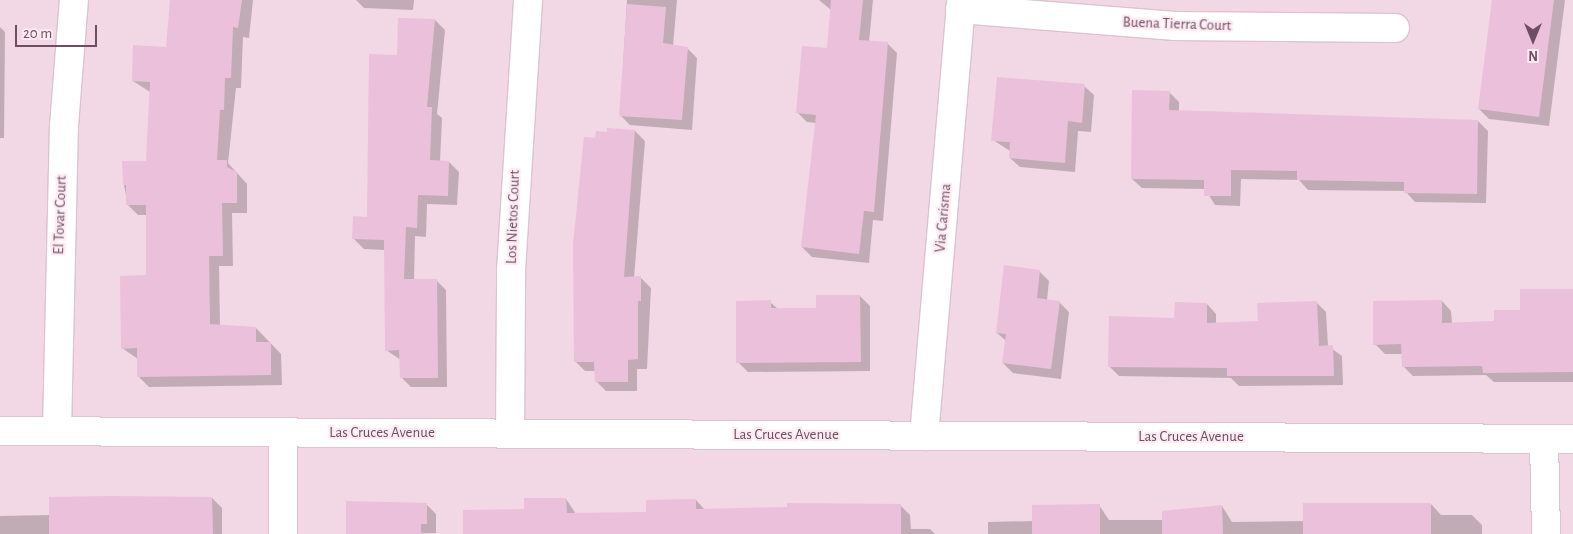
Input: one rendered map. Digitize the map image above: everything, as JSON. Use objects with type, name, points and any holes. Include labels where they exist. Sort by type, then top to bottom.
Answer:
[{"type":"street","name":"El Tovar Court","points":[[57,431],[64,126],[74,0]]},
{"type":"street","name":"Los Nietos Court","points":[[510,434],[511,270],[528,0]]},
{"type":"street","name":"Buena Tierra Court","points":[[961,5],[1175,26],[1395,28]]},
{"type":"street","name":"Via Carisma","points":[[924,436],[961,5]]},
{"type":"street","name":"Las Cruces Avenue","points":[[0,431],[1573,439]]},
{"type":"street","points":[[282,534],[283,432]]},
{"type":"street","points":[[1544,439],[1546,534]]},
{"type":"shaded area","points":[[0,0],[1573,0],[1573,534],[0,534]]},
{"type":"building","points":[[170,0],[242,0],[238,28],[233,27],[231,78],[225,78],[224,110],[220,110],[217,160],[227,160],[227,167],[237,172],[237,203],[222,203],[223,256],[209,256],[210,324],[256,327],[256,342],[271,342],[271,375],[137,377],[137,348],[121,349],[120,276],[146,275],[146,205],[126,205],[126,185],[123,185],[122,161],[146,161],[150,82],[132,81],[133,45],[166,47]]},
{"type":"building","points":[[831,0],[863,0],[859,40],[888,42],[874,212],[864,211],[859,254],[801,247],[816,115],[796,113],[802,46],[827,48]]},
{"type":"building","points":[[1492,0],[1554,0],[1539,117],[1478,109]]},
{"type":"building","points":[[627,4],[666,7],[663,43],[688,47],[682,120],[619,116]]},
{"type":"building","points":[[398,18],[435,19],[427,107],[432,107],[430,160],[449,161],[448,196],[418,195],[417,228],[406,227],[404,279],[437,279],[438,378],[400,378],[399,350],[385,351],[384,240],[352,239],[353,216],[367,217],[369,54],[397,55]]},
{"type":"building","points":[[997,77],[1085,84],[1082,123],[1068,121],[1065,163],[1009,158],[1010,142],[991,141]]},
{"type":"building","points":[[1132,90],[1170,91],[1169,110],[1478,120],[1477,194],[1404,193],[1404,182],[1297,180],[1297,171],[1231,170],[1231,196],[1204,196],[1204,180],[1131,179]]},
{"type":"building","points":[[607,128],[635,130],[624,277],[641,276],[641,301],[638,301],[638,359],[628,360],[628,382],[595,382],[594,362],[574,362],[573,244],[584,137],[595,138],[596,131],[607,132]]},
{"type":"building","points":[[1004,265],[1040,270],[1037,298],[1060,301],[1051,369],[1002,363],[1006,334],[996,333]]},
{"type":"building","points":[[1520,289],[1573,289],[1573,372],[1483,373],[1482,366],[1402,367],[1401,344],[1373,345],[1373,301],[1442,300],[1442,323],[1494,321],[1494,310],[1520,310]]},
{"type":"building","points":[[816,295],[860,295],[861,362],[736,363],[736,301],[771,300],[771,308],[816,308]]},
{"type":"building","points":[[1317,301],[1319,346],[1333,345],[1334,376],[1227,376],[1227,368],[1108,367],[1109,316],[1174,318],[1175,302],[1207,303],[1207,323],[1258,321],[1257,303]]},
{"type":"building","points":[[49,497],[212,497],[213,534],[49,534]]},
{"type":"building","points":[[524,498],[566,498],[567,513],[646,512],[646,500],[696,499],[696,509],[787,507],[787,503],[901,504],[901,534],[463,534],[463,510],[524,509]]},
{"type":"building","points":[[346,501],[427,503],[427,524],[421,524],[421,534],[346,534]]},
{"type":"building","points":[[1303,503],[1431,503],[1431,534],[1303,534]]},
{"type":"building","points":[[1100,504],[1100,534],[1032,534],[1032,505]]},
{"type":"building","points":[[1222,505],[1223,534],[1162,534],[1162,511]]}]
